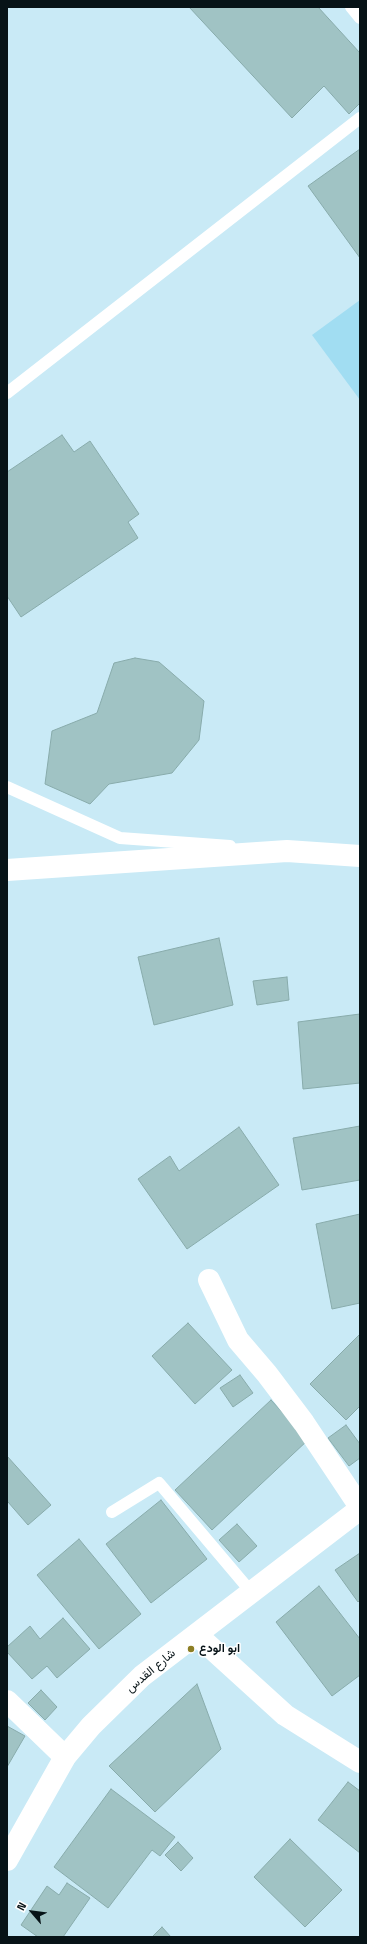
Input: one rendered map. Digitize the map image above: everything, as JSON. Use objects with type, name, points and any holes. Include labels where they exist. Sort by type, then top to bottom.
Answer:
[{"type":"street","points":[[7,870],[286,851],[360,856]]},
{"type":"street","points":[[208,1280],[238,1340],[267,1374],[304,1423],[360,1508]]},
{"type":"street","name":"شارع القدس","points":[[7,1860],[65,1757],[91,1726],[142,1676],[360,1508]]},
{"type":"street","points":[[197,1635],[285,1715],[360,1762]]},
{"type":"street","points":[[7,1701],[65,1757]]},
{"type":"lane","points":[[351,7],[360,18]]},
{"type":"lane","points":[[7,393],[360,118]]},
{"type":"lane","points":[[7,787],[120,838],[286,851]]},
{"type":"lane","points":[[112,1512],[159,1483],[252,1592]]},
{"type":"shaded area","points":[[360,300],[360,400],[312,335]]},
{"type":"building","points":[[189,7],[318,7],[360,53],[360,103],[349,114],[324,86],[292,118]]},
{"type":"building","points":[[360,149],[360,258],[308,186]]},
{"type":"building","points":[[62,435],[74,452],[90,441],[139,514],[128,522],[138,538],[21,617],[7,596],[7,472]]},
{"type":"building","points":[[135,658],[159,662],[204,701],[199,740],[172,773],[109,784],[90,804],[45,784],[52,731],[97,713],[114,663]]},
{"type":"building","points":[[219,938],[233,1005],[154,1025],[138,957]]},
{"type":"building","points":[[287,977],[289,1000],[257,1005],[253,981]]},
{"type":"building","points":[[360,1014],[360,1083],[303,1089],[298,1022]]},
{"type":"building","points":[[360,1126],[360,1180],[302,1190],[293,1138]]},
{"type":"building","points":[[239,1127],[279,1185],[187,1249],[138,1179],[170,1156],[179,1171]]},
{"type":"building","points":[[360,1214],[360,1303],[332,1309],[316,1224]]},
{"type":"building","points":[[188,1323],[232,1370],[195,1404],[152,1356]]},
{"type":"building","points":[[360,1334],[360,1406],[346,1420],[310,1384]]},
{"type":"building","points":[[240,1375],[253,1393],[233,1407],[220,1388]]},
{"type":"building","points":[[271,1400],[308,1440],[212,1530],[175,1490]]},
{"type":"building","points":[[346,1425],[360,1444],[360,1458],[349,1466],[328,1438]]},
{"type":"building","points":[[7,1456],[51,1505],[28,1525],[8,1502],[7,1503]]},
{"type":"building","points":[[161,1500],[207,1559],[151,1603],[106,1544]]},
{"type":"building","points":[[237,1524],[257,1546],[239,1562],[219,1540]]},
{"type":"building","points":[[79,1539],[141,1614],[99,1649],[37,1575]]},
{"type":"building","points":[[360,1553],[360,1600],[358,1602],[335,1570]]},
{"type":"building","points":[[319,1586],[360,1639],[360,1675],[332,1696],[276,1622]]},
{"type":"building","points":[[63,1618],[90,1649],[57,1678],[47,1666],[32,1679],[7,1652],[7,1647],[30,1626],[40,1639]]},
{"type":"building","points":[[197,1684],[221,1749],[155,1812],[109,1766]]},
{"type":"building","points":[[41,1690],[57,1707],[45,1720],[28,1703]]},
{"type":"building","points":[[7,1726],[25,1736],[7,1767]]},
{"type":"building","points":[[348,1782],[360,1791],[360,1853],[318,1820]]},
{"type":"building","points":[[111,1789],[175,1837],[160,1856],[152,1850],[108,1908],[54,1867]]},
{"type":"building","points":[[290,1839],[342,1890],[305,1927],[254,1877]]},
{"type":"building","points":[[178,1842],[193,1858],[181,1871],[165,1855]]},
{"type":"building","points":[[67,1883],[90,1898],[63,1937],[38,1937],[21,1925],[47,1886],[59,1895]]},
{"type":"building","points":[[162,1927],[171,1937],[152,1937]]},
{"type":"place","name":"ابو الودع","points":[[191,1649]]}]
